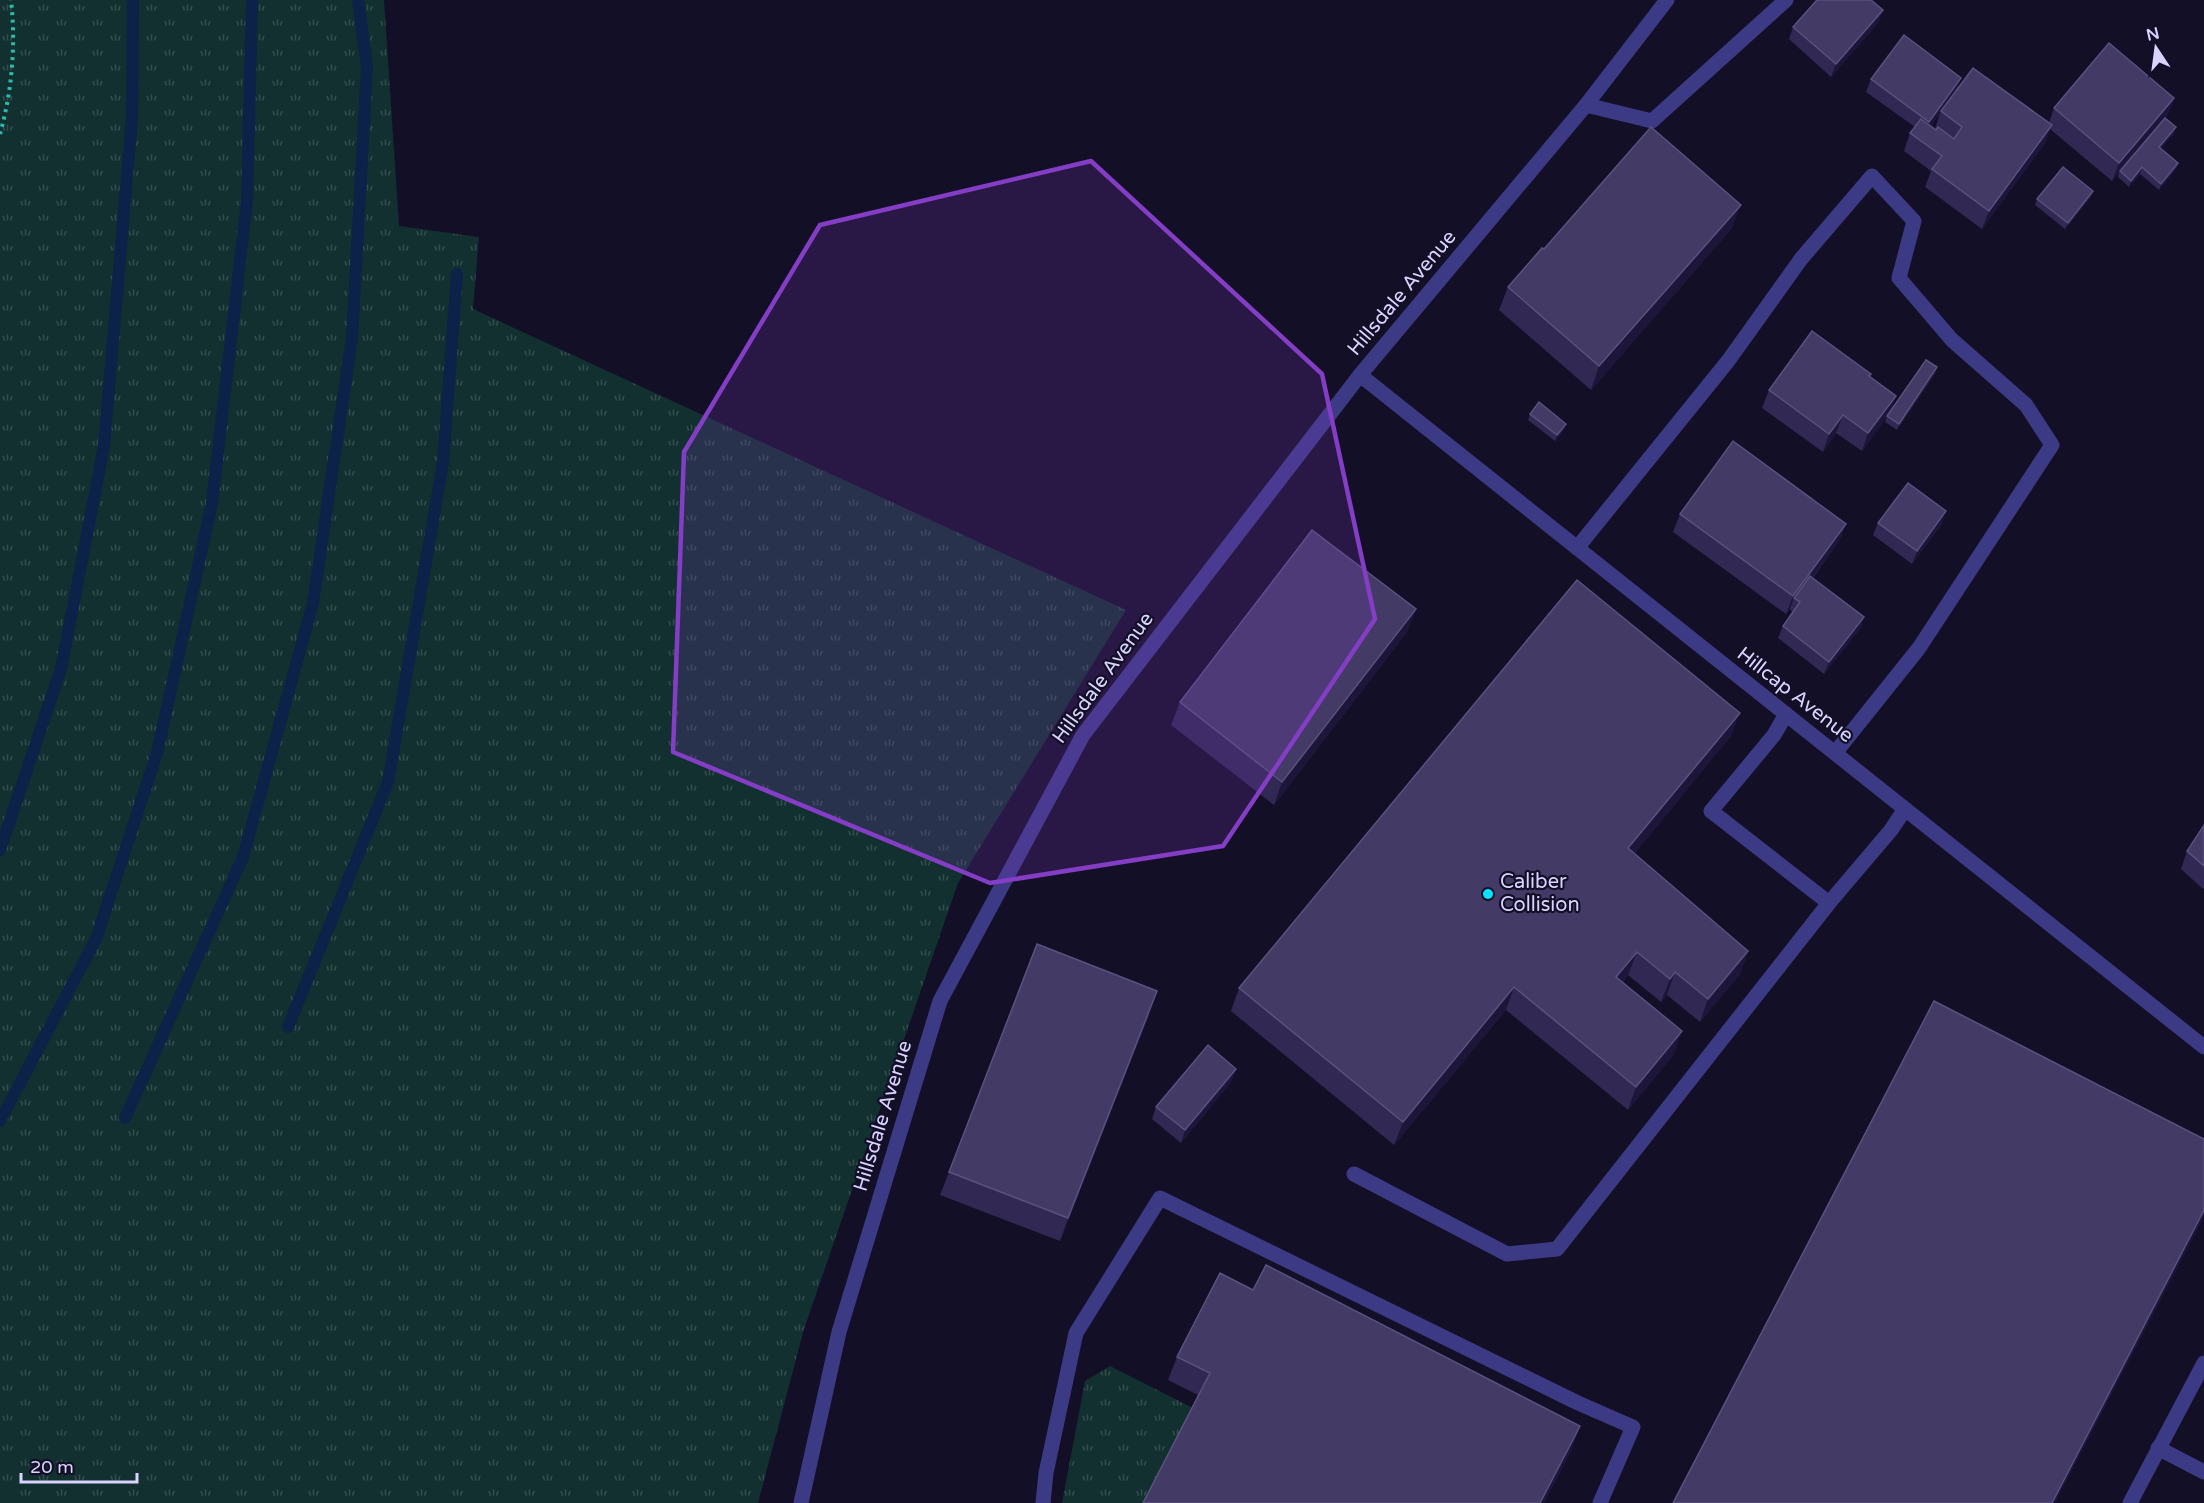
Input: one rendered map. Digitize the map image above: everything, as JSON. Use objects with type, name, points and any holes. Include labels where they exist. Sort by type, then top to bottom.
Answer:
[{"type":"street","name":"Hillsdale Avenue","points":[[801,1503],[839,1332],[940,1001],[1083,735],[1360,375],[1586,105],[1667,0]]},
{"type":"street","points":[[1586,105],[1652,121],[1786,0]]},
{"type":"street","points":[[1577,548],[1728,361],[1801,259],[1872,176],[1914,220],[1899,278],[1952,340],[2026,405],[2052,445],[1919,648],[1835,753]]},
{"type":"street","name":"Hillcap Avenue","points":[[1360,375],[2204,1047]]},
{"type":"street","points":[[1786,714],[1774,735],[1711,811],[1829,903]]},
{"type":"street","points":[[1354,1174],[1508,1254],[1557,1249],[1829,903],[1891,830],[1905,809]]},
{"type":"street","points":[[1043,1503],[1046,1473],[1076,1332],[1160,1198],[1578,1403],[1633,1427],[1600,1503]]},
{"type":"street","points":[[2130,1503],[2204,1363]]},
{"type":"street","points":[[2158,1448],[2204,1472]]},
{"type":"path","points":[[0,134],[9,99],[14,21],[12,0]]},
{"type":"highlighted area","points":[[1091,161],[1322,374],[1375,619],[1223,846],[990,883],[673,752],[684,452],[820,225]]},
{"type":"green space","points":[[0,0],[384,0],[399,226],[479,237],[473,309],[1126,610],[958,883],[804,1329],[758,1503],[0,1503]]},
{"type":"green space","points":[[1110,1366],[1195,1409],[1146,1503],[1062,1503],[1085,1381]]},
{"type":"building","points":[[1817,0],[1871,0],[1883,10],[1836,64],[1793,27]]},
{"type":"building","points":[[1904,35],[1961,78],[1929,122],[1871,79]]},
{"type":"building","points":[[2109,43],[2174,98],[2119,163],[2054,108]]},
{"type":"building","points":[[1973,68],[2052,125],[1989,211],[1932,169],[1942,156],[1910,133],[1921,119],[1936,130],[1938,127],[1954,139],[1962,127],[1941,111]]},
{"type":"building","points":[[2165,118],[2176,127],[2159,147],[2178,163],[2161,184],[2142,167],[2131,181],[2120,171]]},
{"type":"building","points":[[1651,127],[1741,205],[1599,366],[1508,287]]},
{"type":"building","points":[[2063,167],[2093,191],[2068,223],[2037,199]]},
{"type":"building","points":[[1812,331],[1871,374],[1869,376],[1896,396],[1868,433],[1843,415],[1829,434],[1769,390]]},
{"type":"building","points":[[1926,360],[1937,367],[1899,424],[1887,416]]},
{"type":"building","points":[[1539,402],[1566,424],[1557,435],[1530,414]]},
{"type":"building","points":[[1733,441],[1846,524],[1793,596],[1680,514]]},
{"type":"building","points":[[1908,483],[1946,511],[1917,551],[1878,523]]},
{"type":"building","points":[[1312,530],[1416,609],[1282,782],[1180,702]]},
{"type":"building","points":[[1810,576],[1864,617],[1829,662],[1783,626],[1800,602],[1794,598]]},
{"type":"building","name":"Caliber Collision","points":[[1577,580],[1740,713],[1628,848],[1748,951],[1708,999],[1675,972],[1670,979],[1637,952],[1616,977],[1682,1031],[1636,1087],[1514,987],[1403,1122],[1239,988]]},
{"type":"building","points":[[2204,825],[2204,866],[2187,851]]},
{"type":"building","points":[[1037,944],[1157,991],[1068,1218],[949,1172]]},
{"type":"building","points":[[1934,1001],[2204,1139],[2204,1210],[2052,1503],[1673,1503]]},
{"type":"building","points":[[1208,1045],[1236,1069],[1185,1130],[1156,1107]]},
{"type":"building","points":[[1266,1265],[1580,1426],[1540,1503],[1143,1503],[1210,1373],[1177,1357],[1220,1273],[1253,1290]]},
{"type":"waterway","points":[[0,850],[61,669],[104,446],[132,118],[133,0]]},
{"type":"waterway","points":[[0,1121],[96,939],[157,753],[212,503],[247,201],[252,0]]},
{"type":"waterway","points":[[125,1118],[243,857],[313,603],[352,338],[367,67],[358,0]]},
{"type":"waterway","points":[[288,1027],[388,782],[443,463],[457,274]]},
{"type":"place","name":"Caliber Collision","points":[[1488,894]]}]
